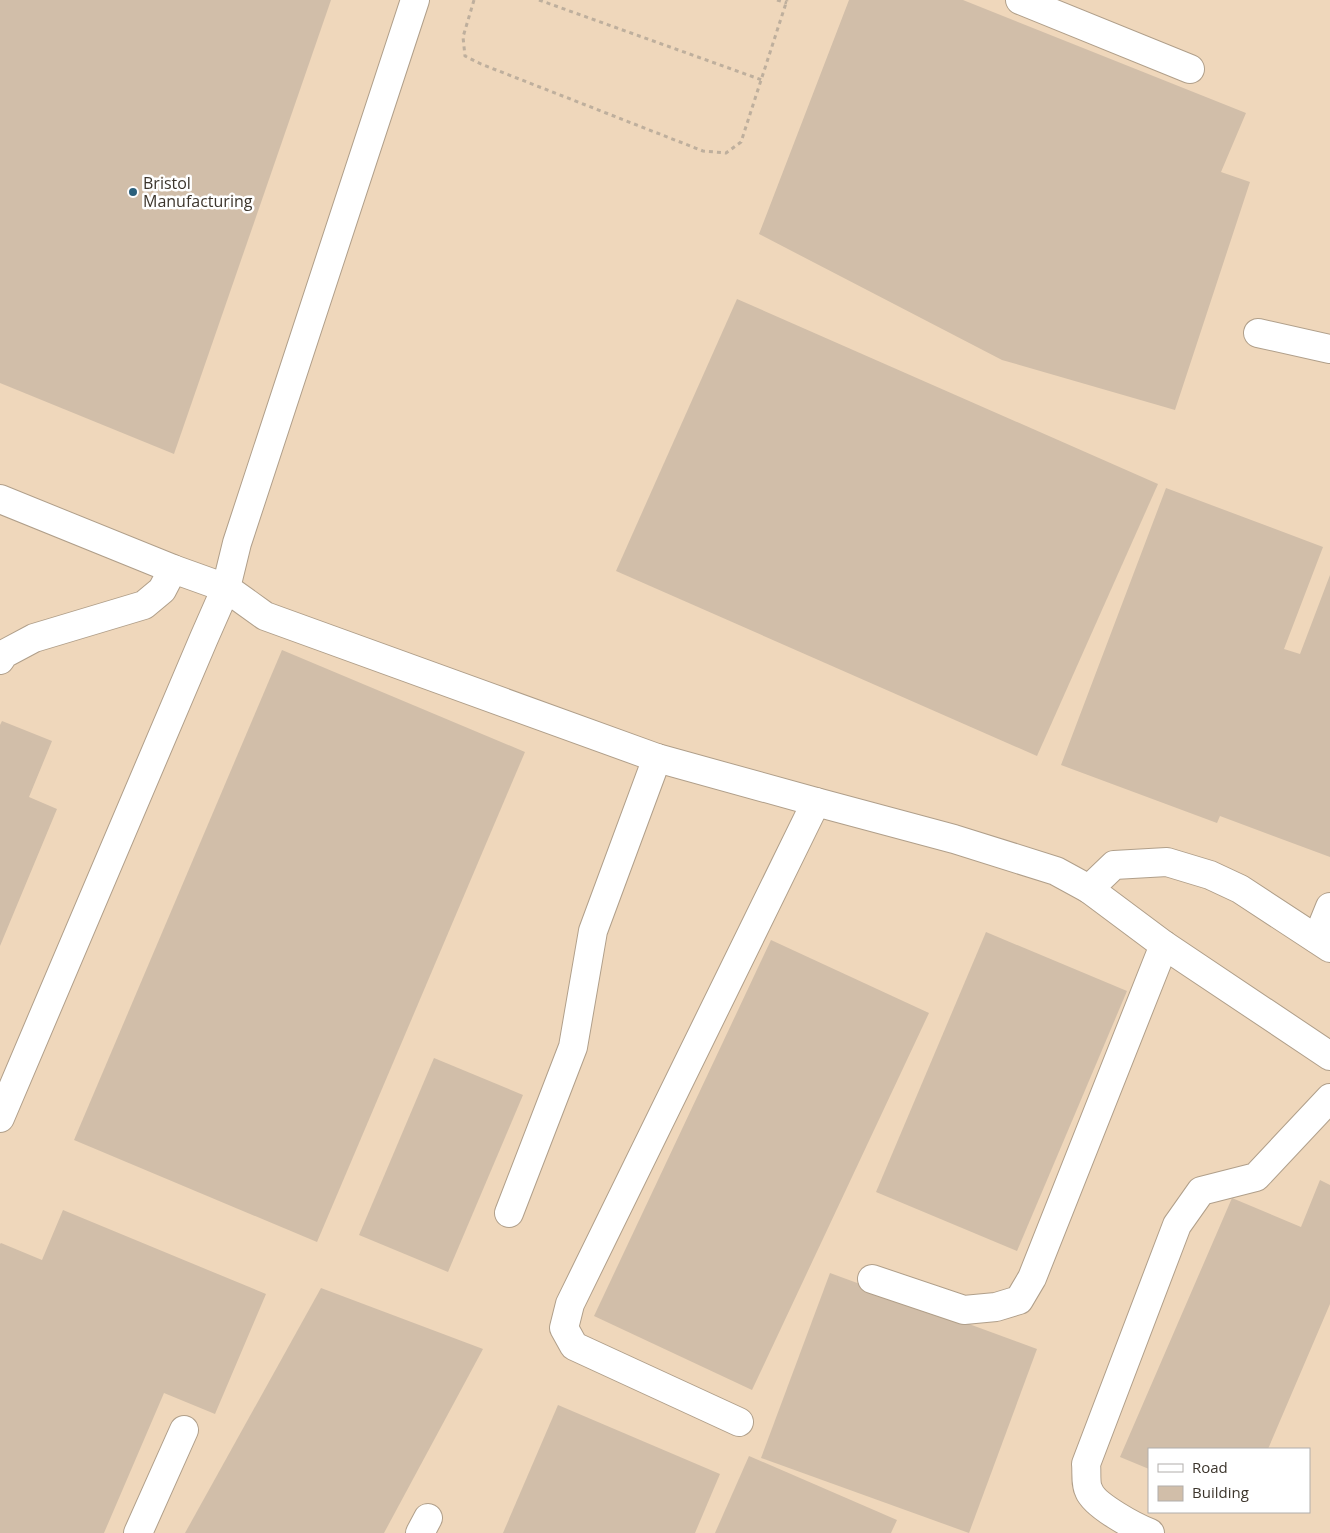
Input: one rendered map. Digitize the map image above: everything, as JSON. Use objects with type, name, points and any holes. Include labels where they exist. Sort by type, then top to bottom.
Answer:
[{"type":"street","points":[[0,1118],[226,588],[236,543],[415,0]]},
{"type":"street","points":[[1020,0],[1190,69]]},
{"type":"street","points":[[1258,333],[1330,349]]},
{"type":"street","points":[[0,498],[173,569],[226,588],[265,616],[657,758],[954,839],[1056,871],[1089,888],[1164,945],[1330,1056]]},
{"type":"street","points":[[0,660],[4,654],[34,638],[144,605],[162,590],[173,569]]},
{"type":"street","points":[[508,1213],[573,1047],[593,931],[657,758]]},
{"type":"street","points":[[740,1422],[574,1346],[564,1328],[570,1304],[816,802]]},
{"type":"street","points":[[1089,888],[1114,865],[1167,862],[1210,875],[1240,890],[1323,944],[1330,907]]},
{"type":"street","points":[[872,1279],[964,1310],[996,1308],[1019,1300],[1032,1278],[1164,945]]},
{"type":"street","points":[[1150,1533],[1137,1528],[1098,1503],[1088,1491],[1086,1464],[1177,1225],[1201,1191],[1256,1177],[1330,1098]]},
{"type":"street","points":[[138,1533],[184,1430]]},
{"type":"path","points":[[474,0],[462,37],[464,56],[703,151],[726,153],[741,142],[762,80],[787,2],[777,0]]},
{"type":"path","points":[[539,0],[762,80]]},
{"type":"shaded area","points":[[0,0],[1330,0],[1330,1533],[0,1533]]},
{"type":"building","name":"Bristol Manufacturing","points":[[0,0],[331,0],[174,454],[0,383]]},
{"type":"building","points":[[849,0],[963,0],[1246,113],[1221,172],[1250,182],[1175,410],[1002,360],[759,234]]},
{"type":"building","points":[[737,299],[1158,484],[1037,756],[616,571]]},
{"type":"building","points":[[1166,488],[1323,547],[1284,649],[1300,654],[1330,575],[1330,857],[1220,816],[1217,823],[1061,765]]},
{"type":"building","points":[[282,650],[525,752],[317,1242],[74,1140]]},
{"type":"building","points":[[2,721],[52,741],[29,797],[57,809],[0,946],[0,725]]},
{"type":"building","points":[[986,932],[1127,991],[1017,1251],[876,1192]]},
{"type":"building","points":[[771,940],[929,1013],[752,1390],[594,1316]]},
{"type":"building","points":[[434,1058],[523,1095],[448,1272],[359,1235]]},
{"type":"building","points":[[1320,1180],[1330,1185],[1330,1304],[1268,1448],[1148,1448],[1148,1469],[1120,1457],[1232,1198],[1301,1227]]},
{"type":"building","points":[[63,1210],[266,1294],[215,1414],[164,1393],[104,1533],[0,1533],[0,1244],[42,1260]]},
{"type":"building","points":[[830,1273],[1037,1349],[969,1533],[761,1458]]},
{"type":"building","points":[[321,1288],[483,1349],[384,1533],[185,1533]]},
{"type":"building","points":[[558,1405],[720,1474],[695,1533],[503,1533]]},
{"type":"building","points":[[749,1456],[897,1520],[891,1533],[715,1533]]},
{"type":"place","name":"Bristol Manufacturing","points":[[133,192]]}]
